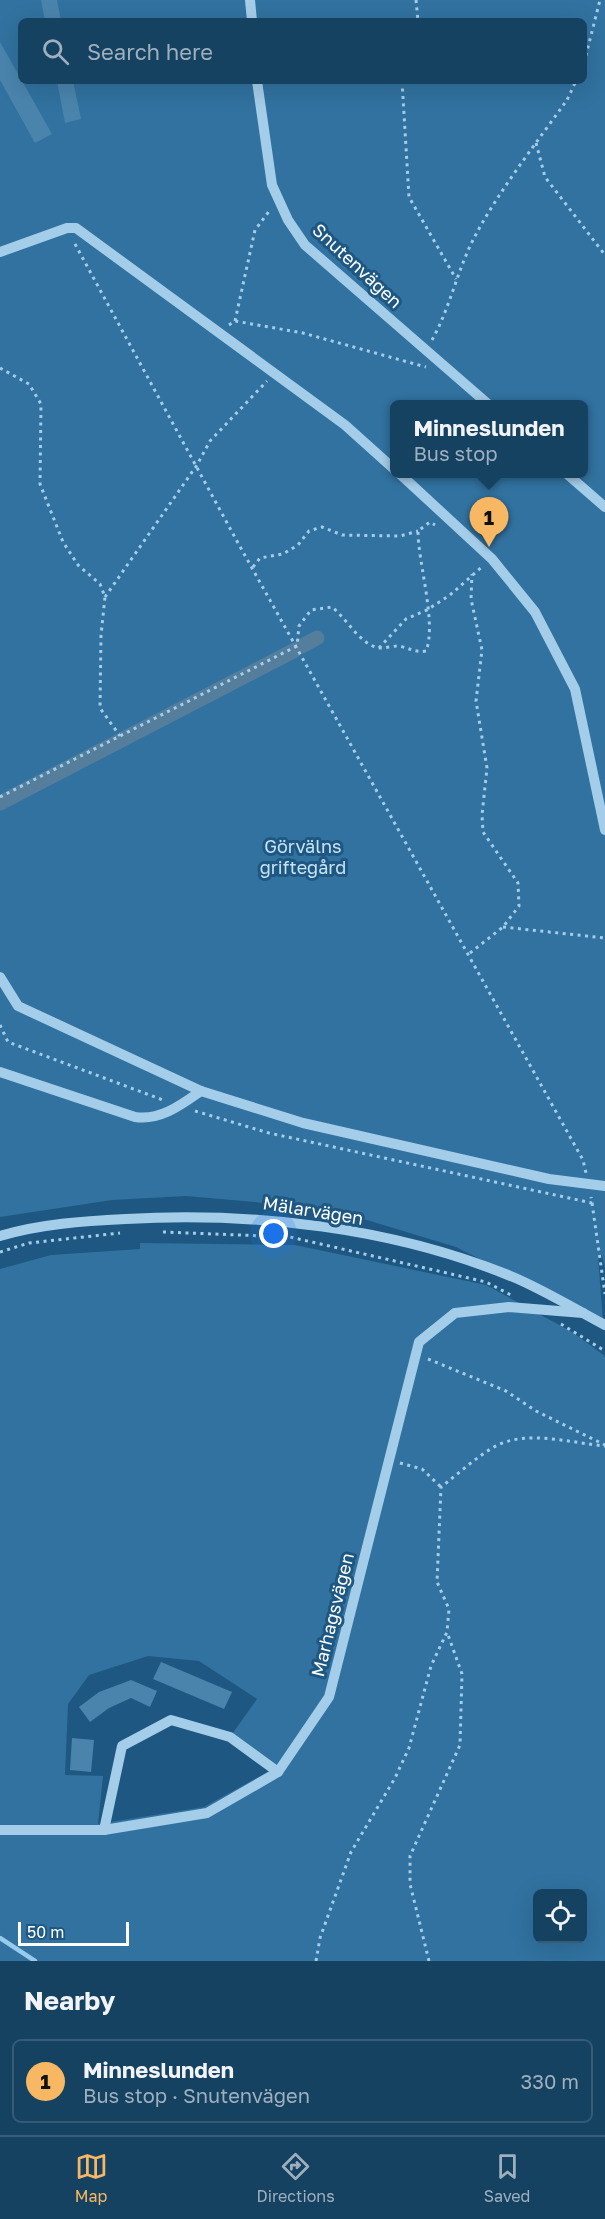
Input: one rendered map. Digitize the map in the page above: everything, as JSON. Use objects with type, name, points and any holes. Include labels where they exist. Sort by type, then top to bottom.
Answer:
[{"type":"street","points":[[250,0],[252,18]]},
{"type":"street","name":"Snutenvägen","points":[[257,84],[272,185],[305,245],[482,400]]},
{"type":"street","points":[[0,252],[67,228],[76,228],[345,425],[390,465]]},
{"type":"street","points":[[404,478],[492,560],[535,612],[575,689],[605,830]]},
{"type":"street","points":[[572,478],[605,507]]},
{"type":"street","points":[[0,977],[18,1006],[201,1091],[303,1122],[549,1179],[605,1186]]},
{"type":"street","points":[[0,1072],[135,1117],[150,1119],[180,1106],[201,1091]]},
{"type":"street","name":"Mälarvägen","points":[[0,1236],[87,1221],[171,1216],[254,1218],[386,1239],[454,1256],[513,1277],[605,1325]]},
{"type":"street","name":"Marhagsvägen","points":[[0,1830],[104,1830],[207,1813],[278,1772],[329,1697],[419,1342],[455,1312],[509,1307],[583,1313]]},
{"type":"street","points":[[104,1830],[122,1746],[171,1720],[230,1737],[278,1772]]},
{"type":"path","points":[[416,0],[418,18]]},
{"type":"path","points":[[587,51],[600,0]]},
{"type":"path","points":[[402,84],[409,197],[456,279]]},
{"type":"path","points":[[426,351],[443,321],[456,279],[475,237],[567,100],[575,84]]},
{"type":"path","points":[[536,143],[545,177],[605,255]]},
{"type":"path","points":[[220,332],[236,321],[255,230],[278,198]]},
{"type":"path","points":[[67,228],[583,1160],[588,1184]]},
{"type":"path","points":[[236,321],[303,333],[417,366],[449,371]]},
{"type":"path","points":[[0,368],[29,384],[41,404],[40,484],[63,542],[78,565],[100,584],[105,597],[101,635],[100,708],[120,736]]},
{"type":"path","points":[[105,597],[197,465],[210,441],[275,374]]},
{"type":"path","points":[[253,567],[260,558],[283,554],[298,545],[309,531],[322,527],[342,535],[400,536],[418,531],[430,522],[437,526]]},
{"type":"path","points":[[297,646],[299,626],[311,610],[332,607],[346,619],[360,639],[379,648],[399,646],[420,652],[426,651],[429,644],[426,581],[418,552],[418,531]]},
{"type":"path","points":[[379,648],[406,619],[427,610],[450,595],[472,574],[492,560]]},
{"type":"path","points":[[470,953],[503,927],[519,906],[518,883],[483,832],[482,815],[487,768],[476,701],[482,650],[471,599],[472,574]]},
{"type":"path","points":[[0,797],[297,646]]},
{"type":"path","points":[[503,927],[605,938]]},
{"type":"path","points":[[592,1203],[605,1294]]},
{"type":"path","points":[[153,1231],[290,1237],[486,1282],[517,1299]]},
{"type":"path","points":[[0,1251],[29,1243],[130,1232]]},
{"type":"path","points":[[557,1321],[605,1351]]},
{"type":"path","points":[[416,1353],[447,1369],[506,1391],[536,1411],[605,1446]]},
{"type":"path","points":[[441,1487],[493,1448],[508,1441],[531,1438],[605,1446]]},
{"type":"path","points":[[316,1961],[320,1938],[351,1852],[395,1778],[409,1748],[431,1666],[447,1632],[449,1609],[437,1582],[441,1487],[422,1469],[389,1460]]},
{"type":"path","points":[[429,1961],[410,1884],[410,1856],[460,1745],[462,1674],[447,1632]]},
{"type":"green space","name":"Görvälns griftegård","points":[[0,0],[605,0],[605,1268],[602,1255],[598,1256],[603,1322],[456,1247],[357,1217],[255,1202],[186,1196],[112,1200],[0,1217]]},
{"type":"green space","points":[[140,1243],[295,1245],[486,1285],[572,1332],[605,1356],[605,1961],[0,1961],[0,1269],[51,1255],[140,1249]],"holes":[[[148,1656],[199,1661],[257,1699],[230,1737],[273,1769],[204,1807],[98,1824],[103,1776],[65,1775],[68,1704],[89,1675]]]},
{"type":"building","points":[[41,0],[57,0],[60,18],[44,18]]},
{"type":"building","points":[[0,42],[18,74],[18,84],[24,84],[52,134],[35,143],[0,80]]},
{"type":"building","points":[[58,84],[74,84],[81,119],[65,123]]},
{"type":"building","points":[[161,1662],[232,1692],[224,1709],[153,1679]]},
{"type":"building","points":[[131,1680],[157,1691],[150,1707],[131,1698],[109,1708],[90,1722],[79,1707],[99,1692]]},
{"type":"building","points":[[72,1738],[94,1740],[91,1772],[70,1770]]},
{"type":"waterway","points":[[302,646],[317,638]]},
{"type":"waterway","points":[[0,803],[295,650]]},
{"type":"waterway","points":[[0,1938],[35,1961]]},
{"type":"place","name":"Minneslunden","points":[[489,547]]}]
